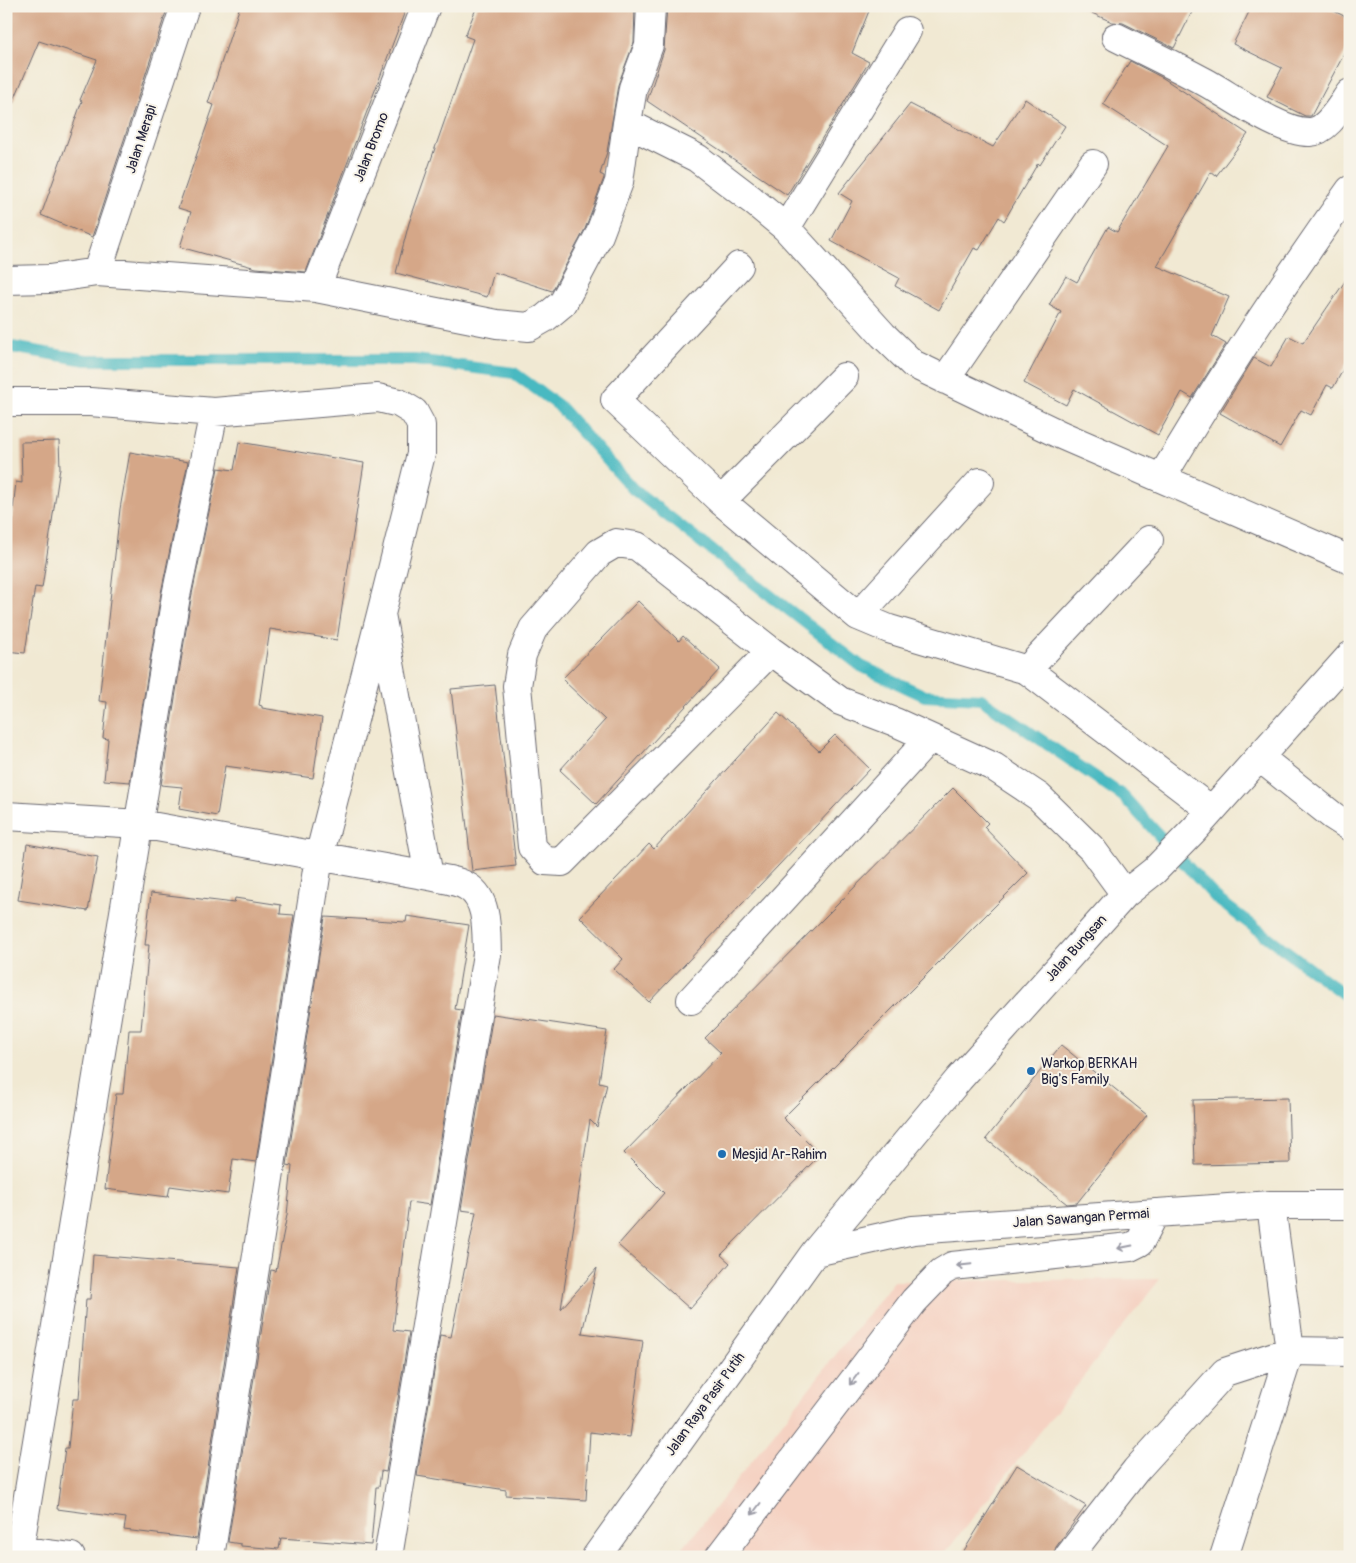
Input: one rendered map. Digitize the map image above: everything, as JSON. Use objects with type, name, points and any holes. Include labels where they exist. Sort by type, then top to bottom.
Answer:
[{"type":"street","name":"Jalan Merapi","points":[[97,272],[185,6]]},
{"type":"street","name":"Jalan Bromo","points":[[316,288],[426,6]]},
{"type":"street","points":[[6,280],[49,279],[97,272],[316,288],[497,324],[528,327],[545,318],[564,303],[599,235],[619,182],[633,88],[649,45],[651,6]]},
{"type":"street","points":[[786,228],[907,31]]},
{"type":"street","points":[[1116,37],[1205,82],[1263,116],[1296,130],[1311,132],[1319,129],[1330,120],[1350,93]]},
{"type":"street","points":[[627,123],[697,158],[786,228],[884,336],[913,364],[1061,435],[1162,477],[1350,560]]},
{"type":"street","points":[[945,380],[1093,164]]},
{"type":"street","points":[[1162,477],[1211,394],[1279,289],[1350,190]]},
{"type":"street","points":[[739,266],[615,400],[720,501],[858,616],[889,629],[1027,670],[1202,820]]},
{"type":"street","points":[[720,501],[844,377]]},
{"type":"street","points":[[6,402],[90,402],[214,412],[378,398],[399,403],[414,412],[421,425],[421,454],[319,857],[210,1557]]},
{"type":"street","points":[[71,1557],[13,1550],[140,824],[176,596],[214,412]]},
{"type":"street","points":[[858,616],[980,482]]},
{"type":"street","points":[[1027,670],[1149,540]]},
{"type":"street","points":[[771,651],[562,862],[545,861],[532,847],[517,686],[522,655],[534,629],[599,553],[616,543],[637,546],[771,651],[840,701],[895,722],[994,766],[1039,797],[1092,848],[1125,894]]},
{"type":"street","points":[[381,614],[429,876]]},
{"type":"street","name":"Jalan Bungsan","points":[[815,1252],[959,1079],[1125,894],[1154,871],[1350,656]]},
{"type":"street","points":[[691,1000],[930,739]]},
{"type":"street","points":[[1259,758],[1333,816],[1350,827]]},
{"type":"street","points":[[6,816],[140,824],[429,876],[468,887],[478,900],[486,918],[487,954],[388,1557]]},
{"type":"street","points":[[1224,1557],[1290,1351],[1271,1205]]},
{"type":"street","name":"Jalan Sawangan Permai","points":[[815,1252],[913,1230],[1271,1205],[1350,1205]]},
{"type":"street","points":[[720,1557],[914,1301],[942,1272],[952,1266],[1130,1247],[1140,1242],[1155,1213]]},
{"type":"street","name":"Jalan Raya Pasir Putih","points":[[596,1557],[815,1252]]},
{"type":"street","points":[[1068,1557],[1136,1470],[1224,1372],[1290,1351],[1350,1352]]},
{"type":"shaded area","points":[[1160,1279],[942,1557],[676,1557],[894,1281]]},
{"type":"building","points":[[6,6],[168,6],[92,237],[41,215],[82,101],[80,100],[97,60],[39,41],[6,119]]},
{"type":"building","points":[[240,6],[407,6],[306,272],[256,268],[180,247],[191,212],[178,208],[214,105],[208,103]]},
{"type":"building","points":[[477,6],[635,6],[634,42],[618,85],[607,152],[600,174],[604,178],[585,229],[552,291],[494,272],[487,297],[396,273],[409,223],[473,39],[465,36]]},
{"type":"building","points":[[667,6],[871,6],[852,53],[869,62],[787,195],[647,101],[664,50]]},
{"type":"building","points":[[1076,6],[1195,6],[1174,48],[1123,23],[1112,22]]},
{"type":"building","points":[[1252,6],[1324,6],[1350,19],[1350,43],[1311,116],[1305,116],[1267,97],[1282,68],[1233,44]]},
{"type":"building","points":[[1130,61],[1163,78],[1248,134],[1216,176],[1211,172],[1157,266],[1229,297],[1212,336],[1226,344],[1192,398],[1182,392],[1158,435],[1074,389],[1066,405],[1024,383],[1061,312],[1049,305],[1066,276],[1077,282],[1108,227],[1117,232],[1168,146],[1103,104]]},
{"type":"building","points":[[1025,99],[1065,126],[1040,165],[1038,163],[1004,221],[999,217],[979,250],[974,248],[939,310],[895,286],[899,278],[831,241],[852,201],[839,193],[910,104],[993,147]]},
{"type":"building","points":[[1350,274],[1350,357],[1333,388],[1327,385],[1311,415],[1301,410],[1280,447],[1220,413],[1254,358],[1271,367],[1289,336],[1303,343]]},
{"type":"building","points":[[59,441],[60,468],[42,588],[35,587],[25,653],[6,651],[6,518],[12,519],[16,482],[22,483],[21,442]]},
{"type":"building","points":[[239,442],[364,463],[337,640],[270,629],[259,705],[262,708],[322,718],[313,778],[225,766],[217,816],[179,809],[182,787],[161,785],[191,599],[218,468],[234,470]]},
{"type":"building","points":[[130,452],[188,462],[161,593],[130,782],[104,780],[108,739],[103,738],[107,702],[99,701],[120,509]]},
{"type":"building","points":[[638,601],[679,641],[683,636],[720,669],[596,804],[560,770],[605,720],[562,679]]},
{"type":"building","points":[[495,685],[516,866],[472,871],[451,689]]},
{"type":"building","points":[[778,713],[819,751],[835,735],[870,769],[649,1002],[614,969],[623,959],[580,917],[649,844],[654,849]]},
{"type":"building","points":[[953,788],[988,823],[984,827],[1028,873],[783,1118],[820,1155],[721,1255],[730,1263],[690,1309],[618,1245],[664,1193],[624,1153],[721,1053],[705,1038]]},
{"type":"building","points":[[27,844],[98,857],[88,911],[18,900]]},
{"type":"building","points":[[151,893],[234,903],[235,898],[281,905],[280,914],[294,915],[256,1162],[233,1159],[228,1194],[170,1186],[168,1197],[105,1189],[116,1094],[123,1094],[129,1030],[141,1030],[149,945],[145,945]]},
{"type":"building","points":[[407,916],[469,925],[455,1009],[462,1010],[430,1205],[409,1202],[393,1330],[409,1332],[386,1472],[381,1471],[379,1487],[376,1487],[371,1545],[281,1538],[279,1549],[241,1546],[241,1544],[228,1542],[271,1270],[276,1271],[287,1215],[292,1166],[287,1165],[325,917],[406,922]]},
{"type":"building","points":[[493,1014],[607,1031],[599,1082],[607,1084],[597,1127],[590,1120],[561,1309],[597,1268],[582,1333],[643,1341],[630,1437],[590,1432],[586,1500],[506,1495],[506,1490],[417,1476],[440,1335],[451,1337],[476,1212],[461,1210]]},
{"type":"building","points":[[1061,1045],[1147,1115],[1077,1203],[1067,1204],[986,1139]]},
{"type":"building","points":[[1288,1098],[1290,1163],[1195,1165],[1193,1100]]},
{"type":"building","points":[[93,1255],[239,1267],[197,1539],[124,1530],[126,1518],[57,1509],[65,1448],[68,1448],[73,1399],[79,1399],[86,1299],[90,1299]]},
{"type":"building","points":[[1017,1465],[1086,1506],[1056,1547],[1053,1557],[960,1557]]},
{"type":"waterway","points":[[6,346],[86,360],[415,360],[514,373],[558,405],[633,489],[861,666],[925,696],[981,699],[1123,796],[1217,899],[1350,999]]},
{"type":"place","name":"Warkop BERKAH Big's Family","points":[[1031,1071]]},
{"type":"place","name":"Mesjid Ar-Rahim","points":[[722,1154]]}]
